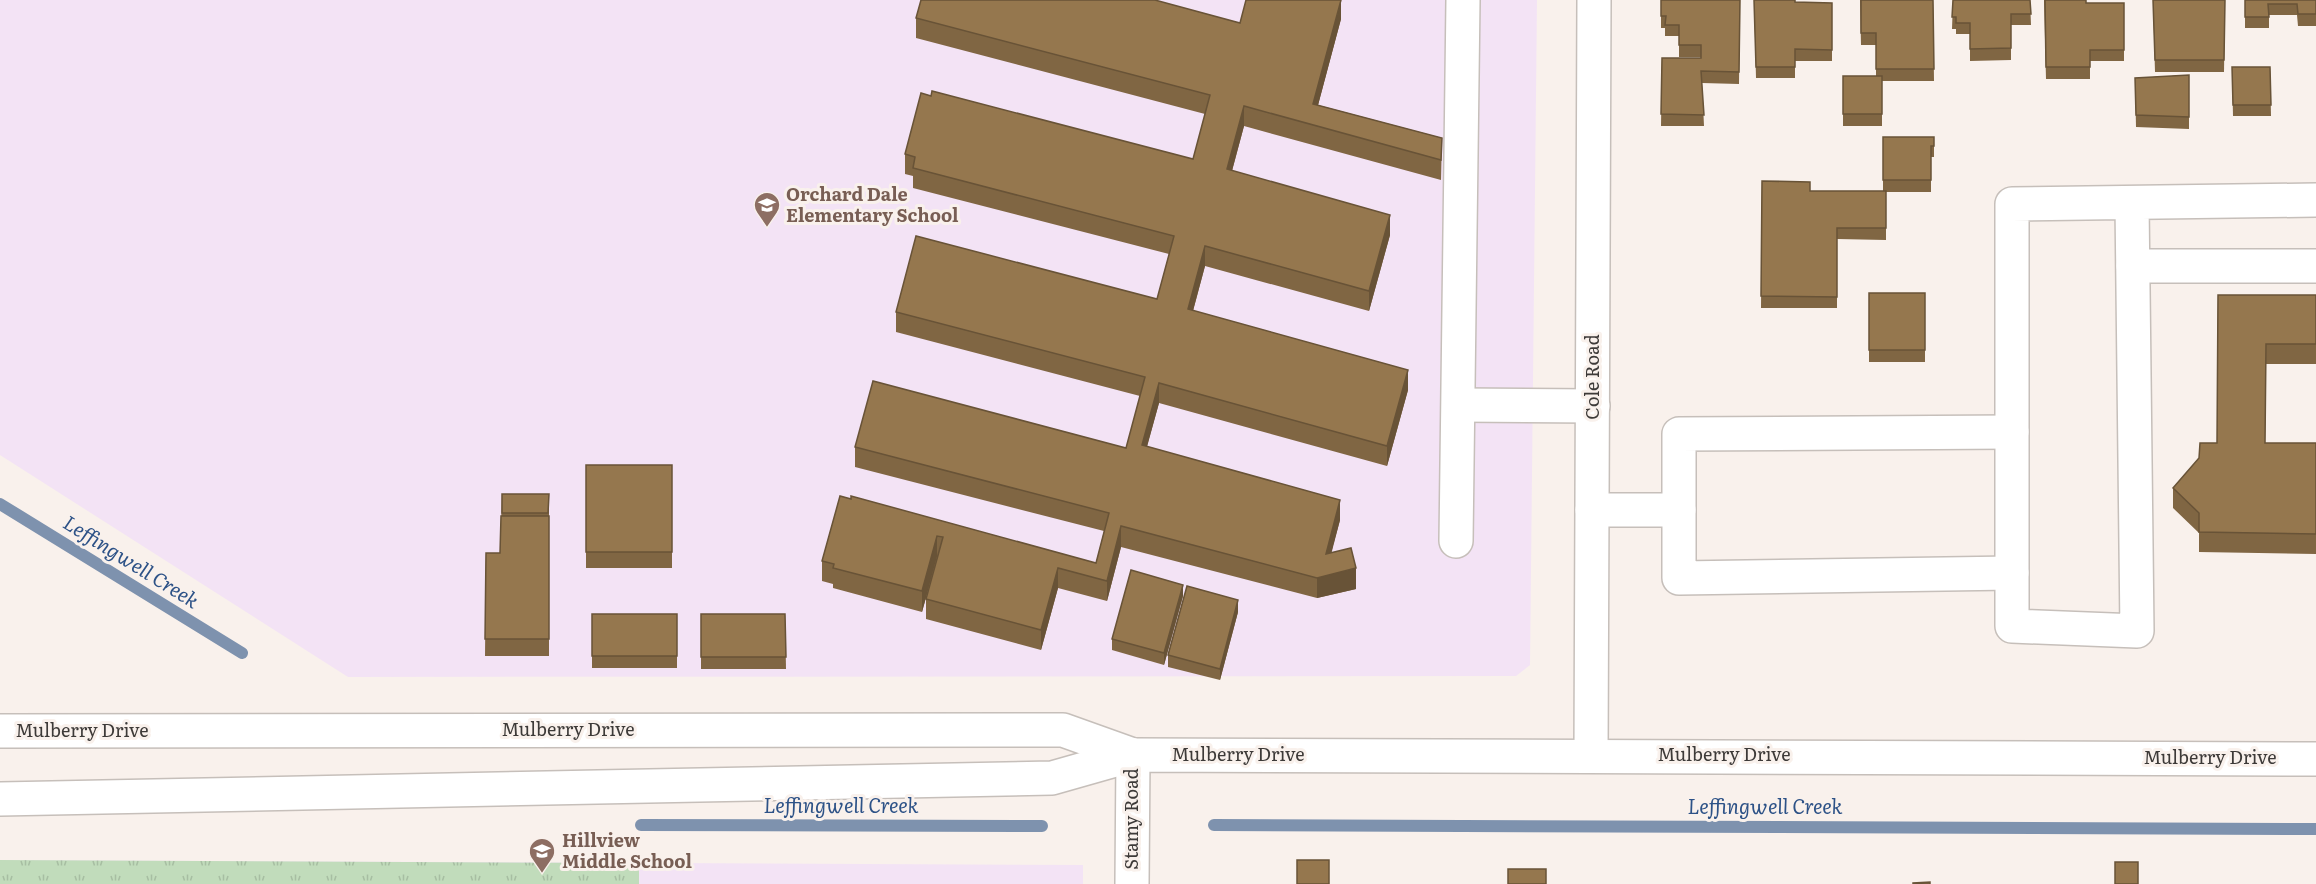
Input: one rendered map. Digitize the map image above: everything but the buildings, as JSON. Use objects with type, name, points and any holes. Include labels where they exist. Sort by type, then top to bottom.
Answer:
[{"type":"street","points":[[1456,541],[1463,0]]},
{"type":"street","name":"Cole Road","points":[[1591,755],[1594,0]]},
{"type":"street","points":[[2132,203],[2137,631],[2012,626],[2012,204],[2316,200]]},
{"type":"street","points":[[2133,266],[2316,266]]},
{"type":"street","points":[[1459,405],[1593,406]]},
{"type":"street","points":[[2012,432],[1679,434],[1679,578],[2012,573]]},
{"type":"street","points":[[1592,510],[1679,510]]},
{"type":"street","name":"Mulberry Drive","points":[[0,731],[1063,730],[1132,755]]},
{"type":"street","name":"Mulberry Drive","points":[[0,799],[1052,778],[1132,755],[2316,759]]},
{"type":"street","name":"Stamy Road","points":[[1132,755],[1132,884]]},
{"type":"shaded area","name":"Orchard Dale Elementary School","points":[[0,0],[1537,0],[1530,665],[1516,676],[348,677],[0,455]]},
{"type":"shaded area","name":"Hillview Middle School","points":[[0,860],[1083,865],[1083,884],[0,884]]},
{"type":"green space","name":"Hillview Middle School","points":[[0,860],[639,863],[639,884],[0,884]]},
{"type":"waterway","name":"Leffingwell Creek","points":[[0,504],[242,653]]},
{"type":"waterway","name":"Leffingwell Creek","points":[[641,825],[1042,826]]},
{"type":"waterway","name":"Leffingwell Creek","points":[[1214,825],[2316,829]]},
{"type":"place","name":"Orchard Dale Elementary School","points":[[767,228]]},
{"type":"place","name":"Hillview Middle School","points":[[542,874]]}]
